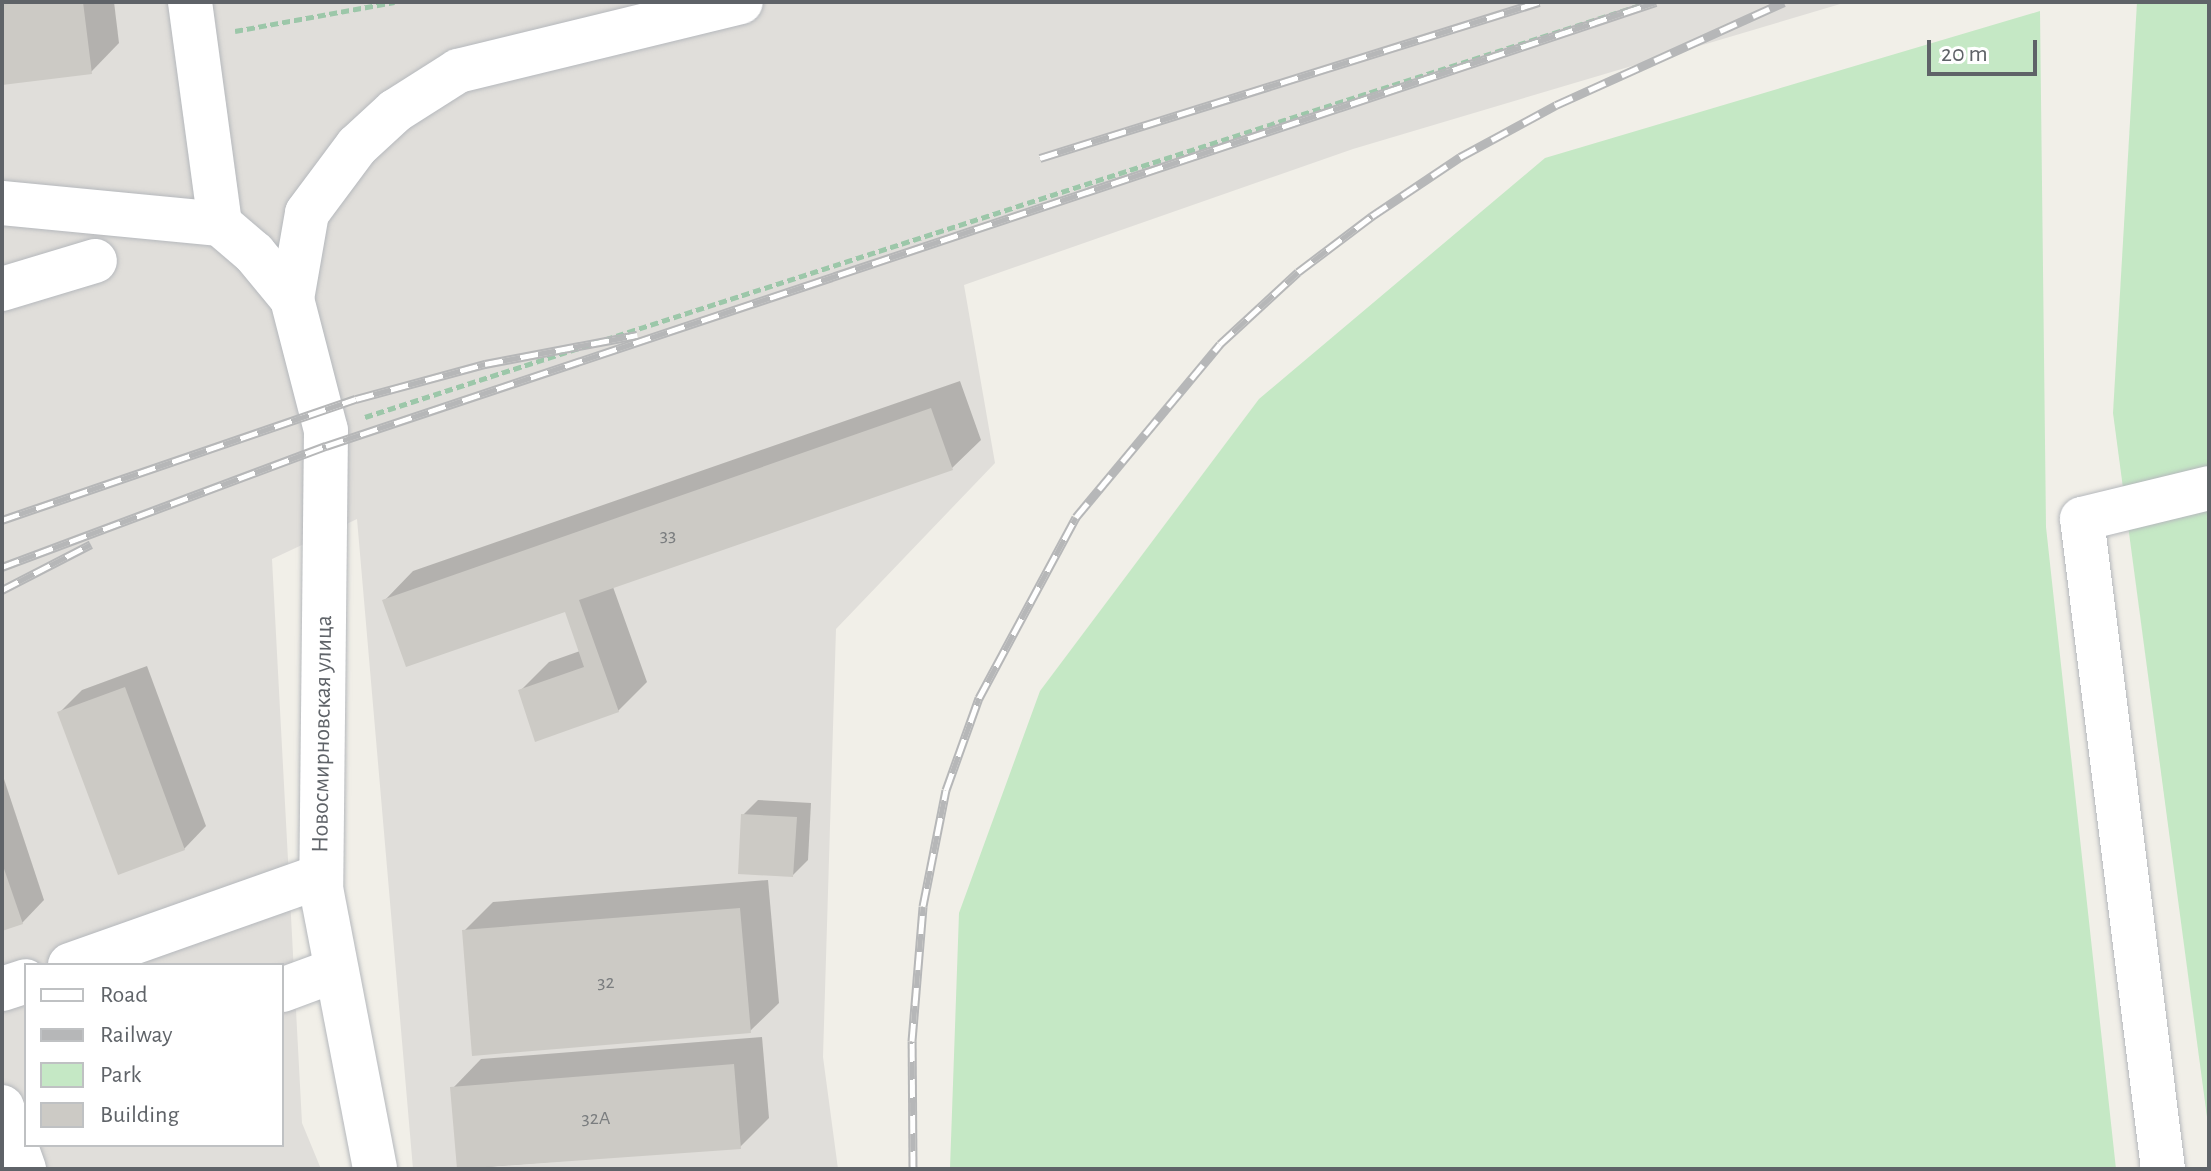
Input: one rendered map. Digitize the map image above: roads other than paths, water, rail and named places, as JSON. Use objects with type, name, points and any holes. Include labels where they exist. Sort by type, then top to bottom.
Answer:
[{"type":"street","points":[[292,299],[307,213],[357,146],[408,103],[458,71],[741,2]]},
{"type":"street","points":[[192,20],[220,224]]},
{"type":"street","points":[[2,203],[220,224],[254,253],[292,299]]},
{"type":"street","points":[[2,289],[95,261]]},
{"type":"street","name":"Новосмирновская улица","points":[[292,299],[326,430],[321,876],[375,1169]]},
{"type":"street","points":[[2163,1169],[2082,519],[2209,488]]},
{"type":"street","points":[[76,963],[321,876]]},
{"type":"street","points":[[284,989],[336,970]]},
{"type":"street","points":[[2,989],[24,982]]},
{"type":"street","points":[[2,1097],[24,1089]]},
{"type":"street","points":[[2,1107],[24,1169]]},
{"type":"railway","points":[[1040,158],[1539,2]]},
{"type":"railway","points":[[2,567],[326,446],[1656,2]]},
{"type":"railway","points":[[913,1169],[912,1041],[923,906],[946,790],[979,698],[1076,517],[1220,344],[1298,272],[1372,216],[1460,157],[1556,105],[1784,2]]},
{"type":"railway","points":[[2,520],[356,399],[485,364],[637,335]]},
{"type":"railway","points":[[2,590],[91,544]]}]
